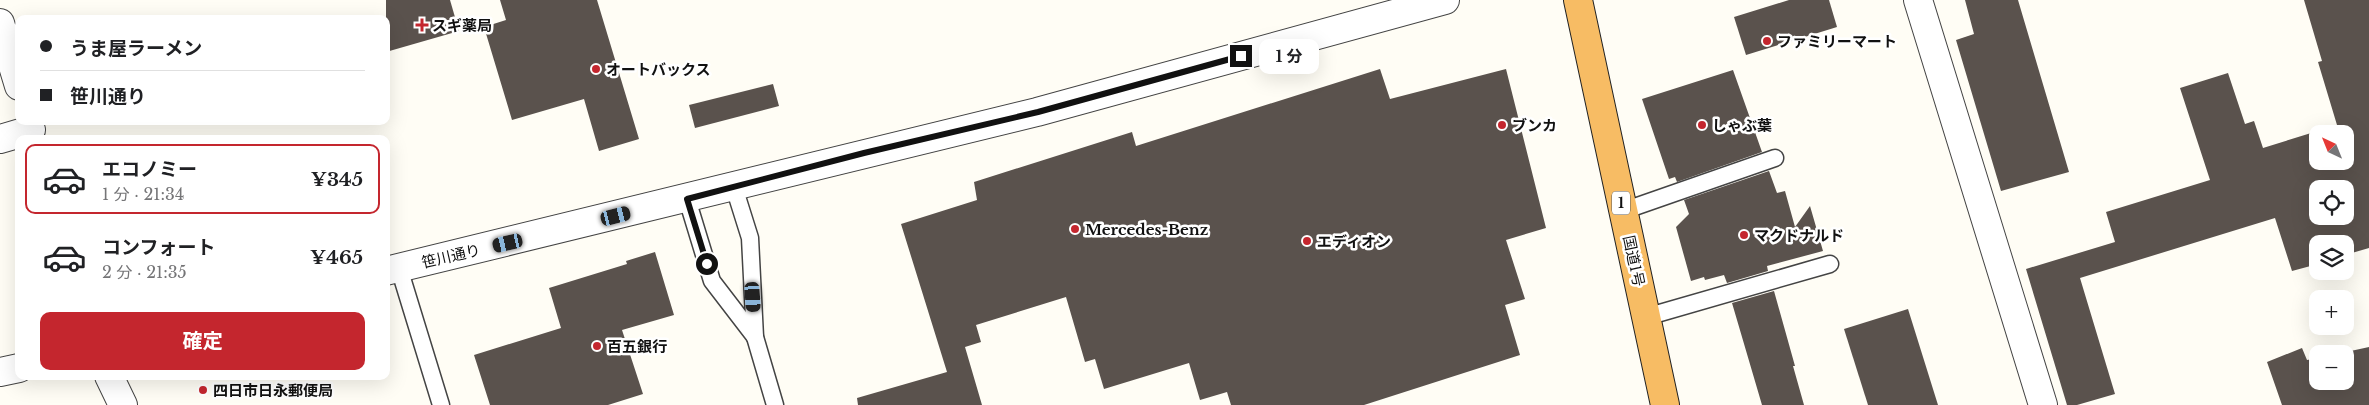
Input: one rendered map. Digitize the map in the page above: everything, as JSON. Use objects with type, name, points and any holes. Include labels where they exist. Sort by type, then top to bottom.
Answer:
[{"type":"highway","name":"国道1号","points":[[1578,0],[1665,405]]},
{"type":"street","name":"笹川通り","points":[[393,270],[687,199],[864,153],[1038,112],[1445,0]]},
{"type":"street","points":[[1918,0],[2043,405]]},
{"type":"street","points":[[0,23],[15,73]]},
{"type":"street","points":[[0,139],[32,130]]},
{"type":"street","points":[[0,372],[15,369]]},
{"type":"street","points":[[110,380],[123,405]]},
{"type":"lane","points":[[1623,211],[1775,158]]},
{"type":"lane","points":[[734,187],[750,238],[755,337],[774,405]]},
{"type":"lane","points":[[687,199],[712,281],[755,337]]},
{"type":"lane","points":[[1646,318],[1830,264]]},
{"type":"lane","points":[[393,270],[441,405]]},
{"type":"building","points":[[386,0],[450,0],[459,31],[390,51],[390,15],[386,15]]},
{"type":"building","points":[[500,0],[597,0],[639,139],[599,151],[584,99],[512,120],[484,27],[506,20]]},
{"type":"building","name":"ファミリーマート","points":[[1789,0],[1829,0],[1837,27],[1746,55],[1734,17]]},
{"type":"building","points":[[1965,0],[2018,0],[2069,172],[2001,191],[1956,40],[1974,34]]},
{"type":"building","points":[[2304,0],[2369,0],[2369,248],[2354,252],[2354,235],[2309,235],[2309,266],[2292,271],[2275,218],[2080,278],[2115,394],[2077,405],[2067,405],[2026,269],[2115,242],[2106,212],[2210,180],[2180,88],[2228,73],[2245,124],[2254,121],[2263,148],[2309,134],[2309,170],[2354,170],[2354,125],[2337,125],[2318,62],[2322,61]]},
{"type":"building","points":[[1380,69],[1390,99],[1506,69],[1546,228],[1506,240],[1525,299],[1505,305],[1520,355],[1364,405],[1231,405],[1227,392],[1200,400],[1189,363],[1104,389],[1095,359],[1085,362],[1066,297],[976,325],[981,342],[965,347],[982,405],[858,405],[857,398],[947,372],[901,224],[977,200],[974,182],[1132,132],[1136,146]]},
{"type":"building","name":"しゃぶ葉","points":[[1733,70],[1762,152],[1677,182],[1675,177],[1669,179],[1642,99]]},
{"type":"building","points":[[773,84],[779,106],[695,128],[689,105]]},
{"type":"building","name":"マクドナルド","points":[[1769,171],[1777,193],[1785,191],[1795,227],[1810,206],[1823,251],[1767,266],[1768,271],[1727,283],[1724,275],[1705,280],[1704,277],[1691,281],[1676,227],[1689,214],[1684,200]]},
{"type":"building","points":[[655,252],[674,315],[622,330],[643,394],[608,405],[490,405],[474,355],[561,328],[549,288],[627,264],[626,261]]},
{"type":"building","points":[[1774,291],[1804,405],[1762,405],[1732,303]]},
{"type":"building","points":[[1908,309],[1938,405],[1868,405],[1844,329]]},
{"type":"building","points":[[2369,347],[2369,405],[2282,405],[2267,362],[2302,348],[2307,360],[2309,360],[2309,390],[2354,390],[2354,350]]},
{"type":"place","name":"スギ薬局","points":[[422,25]]},
{"type":"place","name":"ファミリーマート","points":[[1767,41]]},
{"type":"place","name":"オートバックス","points":[[596,69]]},
{"type":"place","name":"ブンカ","points":[[1502,125]]},
{"type":"place","name":"しゃぶ葉","points":[[1702,125]]},
{"type":"place","name":"Mercedes-Benz","points":[[1075,229]]},
{"type":"place","name":"マクドナルド","points":[[1744,235]]},
{"type":"place","name":"エディオン","points":[[1307,241]]},
{"type":"place","name":"百五銀行","points":[[597,346]]},
{"type":"place","name":"四日市日永郵便局","points":[[203,390]]},
{"type":"route","points":[[707,264],[687,199],[864,153],[1038,112],[1241,56]]}]
